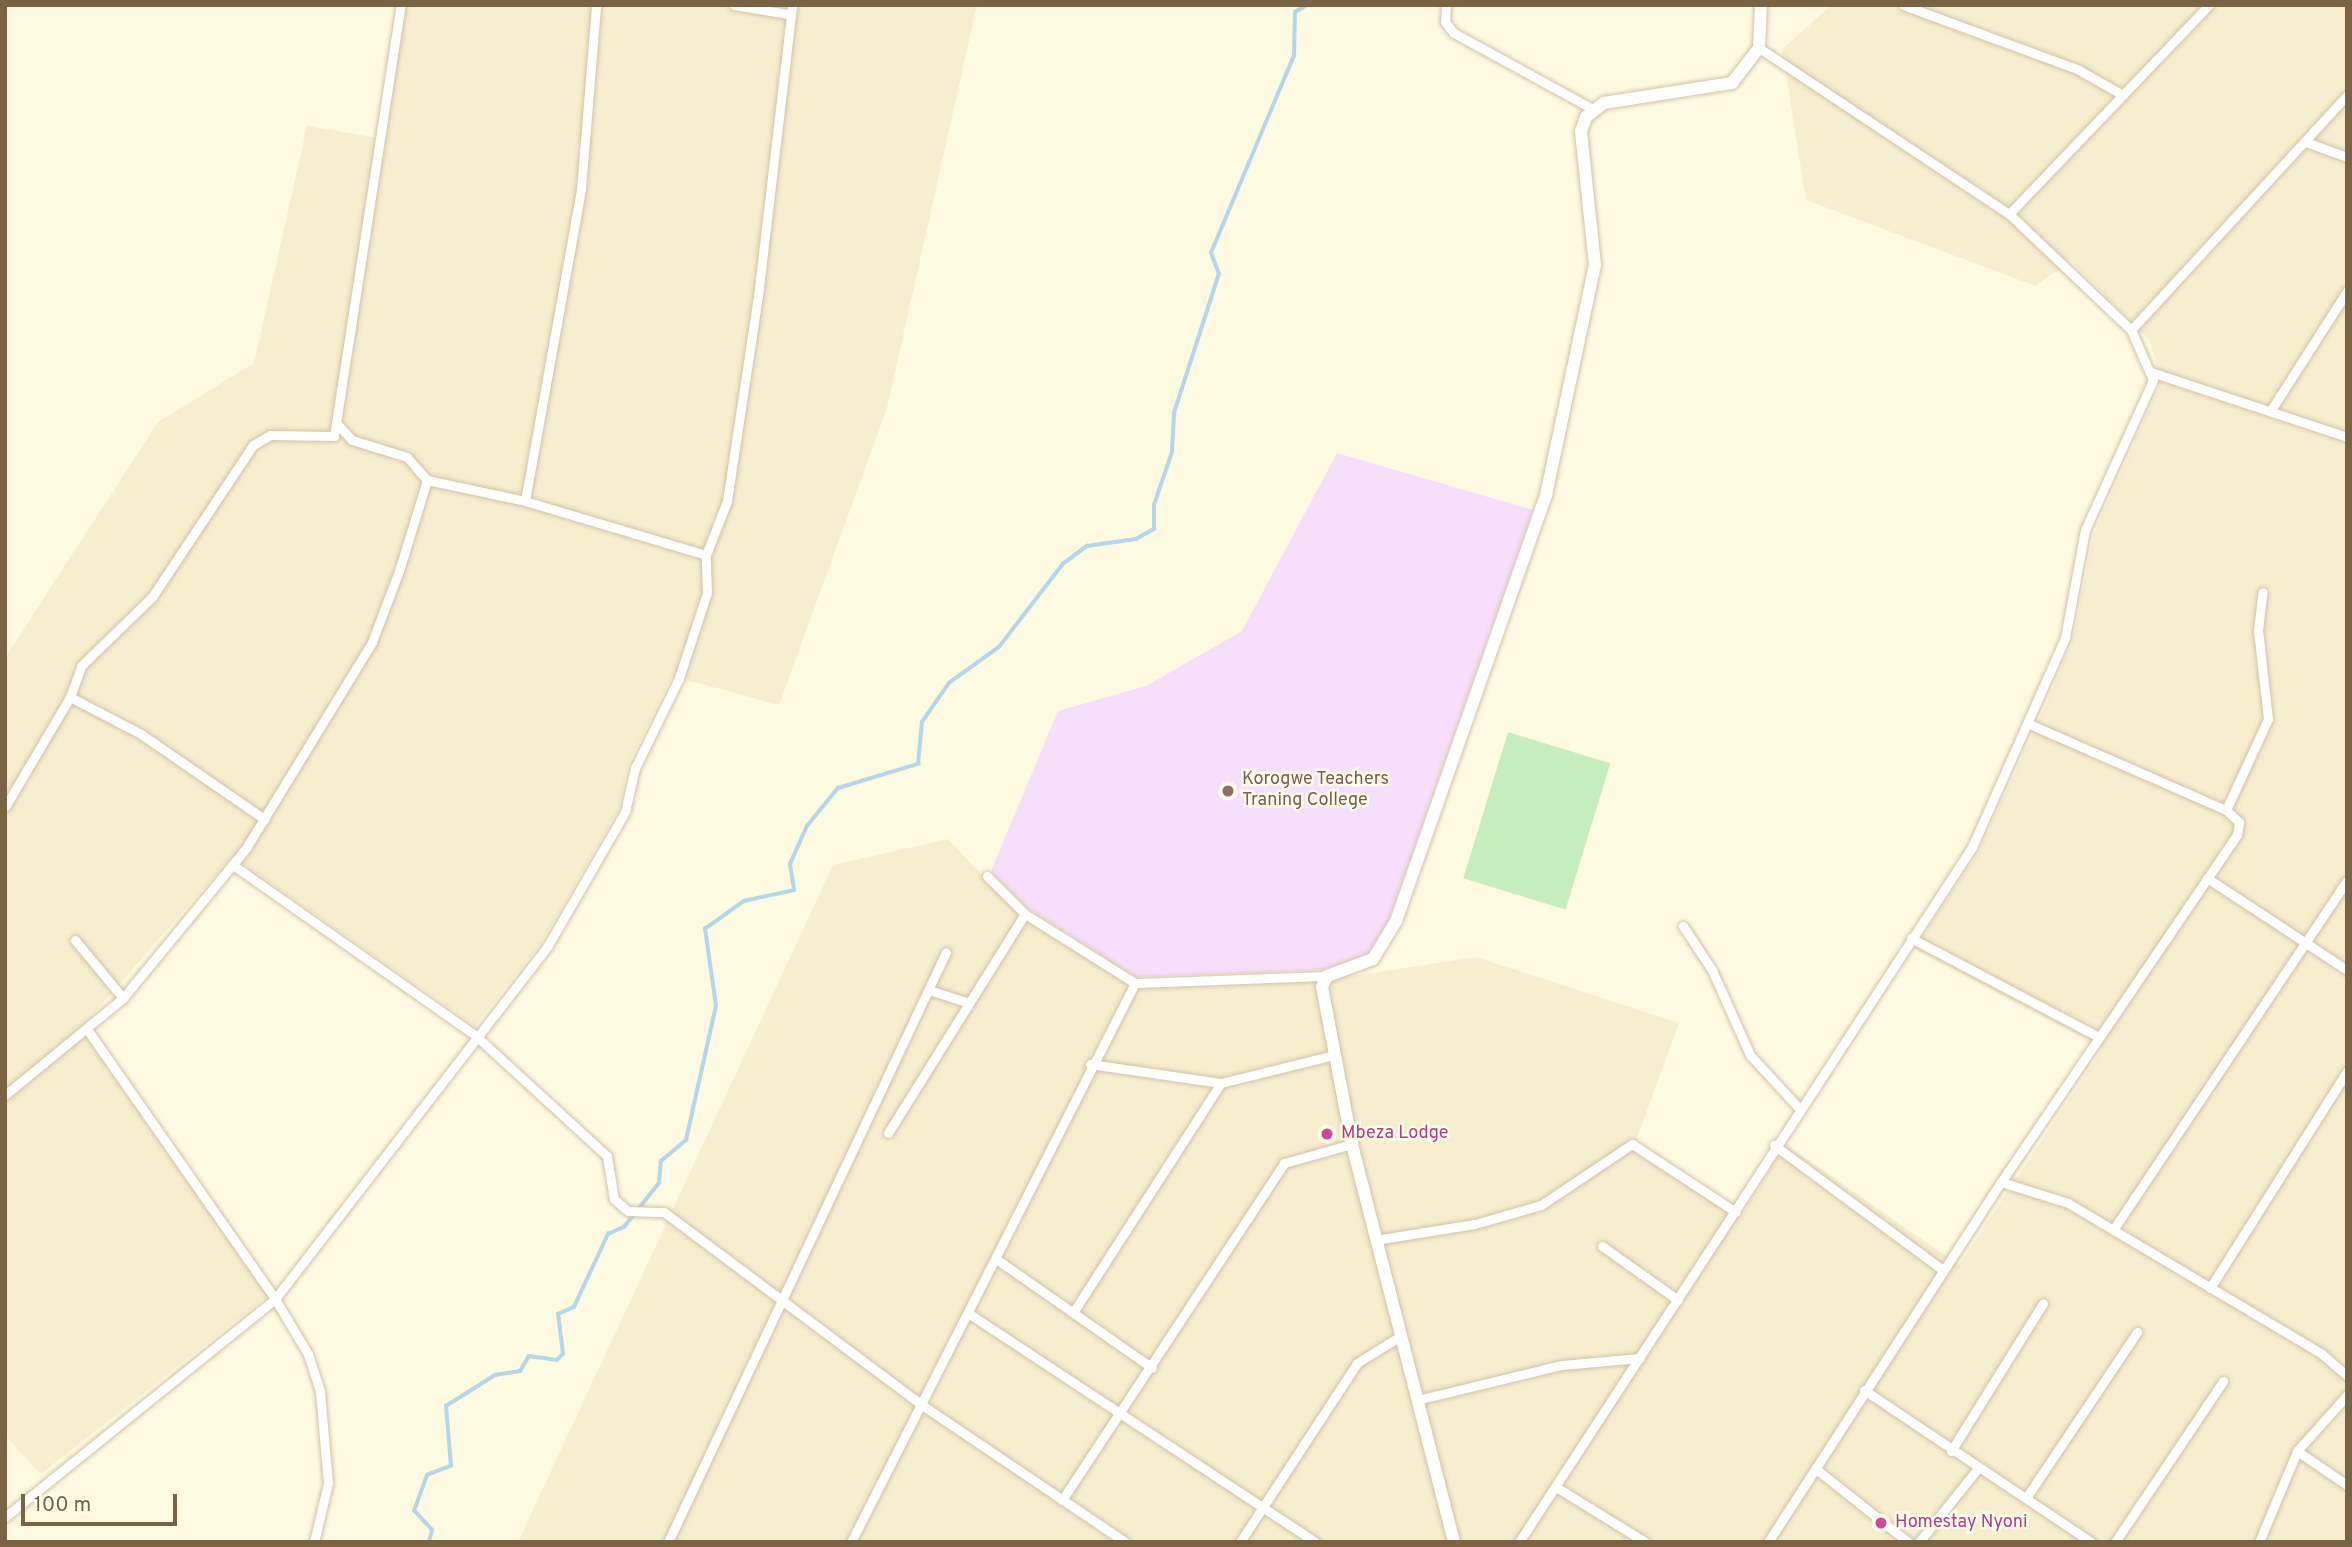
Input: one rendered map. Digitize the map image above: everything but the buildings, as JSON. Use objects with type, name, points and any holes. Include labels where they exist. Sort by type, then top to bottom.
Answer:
[{"type":"street","points":[[5,807],[71,697],[82,666],[152,597],[253,445],[270,435],[334,436],[401,5]]},
{"type":"street","points":[[525,501],[581,189],[596,5]]},
{"type":"street","points":[[5,1517],[275,1299],[547,947],[625,812],[635,768],[679,678],[708,593],[706,555],[727,501],[750,351],[790,10],[734,5]]},
{"type":"street","points":[[1446,5],[1445,22],[1454,33],[1593,109],[1732,83],[1759,48],[1761,5]]},
{"type":"street","points":[[1903,5],[2077,69],[2123,95]]},
{"type":"street","points":[[2009,214],[2205,6]]},
{"type":"street","points":[[1519,1542],[1736,1212],[1798,1107],[1972,847],[2065,638],[2085,530],[2153,380],[2131,330],[2009,214],[1759,48]]},
{"type":"street","points":[[2131,330],[2347,95]]},
{"type":"street","points":[[987,876],[1025,914],[1135,983],[1327,976],[1373,959],[1396,921],[1546,495],[1595,265],[1581,131],[1593,109]]},
{"type":"street","points":[[2306,142],[2347,157]]},
{"type":"street","points":[[2271,410],[2347,291]]},
{"type":"street","points":[[2151,372],[2271,410],[2347,438]]},
{"type":"street","points":[[336,423],[352,440],[407,457],[427,480],[525,501],[706,555]]},
{"type":"street","points":[[5,1095],[89,1032],[123,998],[233,865],[372,642],[427,480]]},
{"type":"street","points":[[2226,810],[2268,719],[2258,630],[2263,592]]},
{"type":"street","points":[[71,697],[141,734],[264,819]]},
{"type":"street","points":[[1768,1542],[1864,1390],[2097,1036],[2237,835],[2239,822],[2226,810],[2027,723]]},
{"type":"street","points":[[233,865],[476,1036],[607,1156],[614,1199],[628,1210],[664,1212],[922,1405],[1125,1542]]},
{"type":"street","points":[[2207,878],[2347,971]]},
{"type":"street","points":[[2113,1230],[2303,942],[2347,881]]},
{"type":"street","points":[[888,1133],[966,1002],[1025,914]]},
{"type":"street","points":[[1683,926],[1712,970],[1750,1055],[1798,1107]]},
{"type":"street","points":[[1911,938],[2097,1036]]},
{"type":"street","points":[[75,940],[123,998]]},
{"type":"street","points":[[668,1542],[779,1300],[946,952]]},
{"type":"street","points":[[1327,976],[1323,997],[1352,1144],[1399,1337],[1454,1542]]},
{"type":"street","points":[[851,1542],[996,1259],[1090,1064],[1135,983]]},
{"type":"street","points":[[929,990],[966,1002]]},
{"type":"street","points":[[89,1032],[275,1299],[308,1354],[320,1392],[328,1483],[314,1542]]},
{"type":"street","points":[[1090,1064],[1221,1083],[1334,1055]]},
{"type":"street","points":[[2210,1288],[2347,1071]]},
{"type":"street","points":[[1074,1311],[1221,1083]]},
{"type":"street","points":[[1062,1500],[1124,1412],[1284,1163],[1352,1144]]},
{"type":"street","points":[[1376,1240],[1475,1224],[1541,1205],[1632,1144],[1736,1212]]},
{"type":"street","points":[[1774,1145],[1943,1270]]},
{"type":"street","points":[[2001,1182],[2068,1203],[2210,1288],[2347,1376]]},
{"type":"street","points":[[1602,1246],[1678,1300]]},
{"type":"street","points":[[996,1259],[1152,1368]]},
{"type":"street","points":[[1951,1451],[2043,1303]]},
{"type":"street","points":[[968,1313],[1124,1412],[1315,1542]]},
{"type":"street","points":[[2026,1498],[2137,1332]]},
{"type":"street","points":[[1240,1542],[1357,1363],[1399,1337]]},
{"type":"street","points":[[1417,1399],[1562,1365],[1640,1358]]},
{"type":"street","points":[[2115,1542],[2223,1381]]},
{"type":"street","points":[[1864,1390],[1951,1451],[2091,1542]]},
{"type":"street","points":[[2259,1542],[2297,1451],[2347,1395]]},
{"type":"street","points":[[2297,1451],[2347,1485]]},
{"type":"street","points":[[1919,1542],[1978,1468]]},
{"type":"street","points":[[1815,1469],[1895,1538],[1908,1542]]},
{"type":"street","points":[[1556,1487],[1645,1542]]},
{"type":"shaded area","points":[[406,5],[977,5],[887,408],[779,705],[672,676],[628,765],[619,809],[541,943],[475,1026],[232,856],[80,1029],[267,1296],[41,1474],[5,1436],[5,658],[158,422],[254,363],[307,126],[384,139]]},
{"type":"shaded area","points":[[1832,5],[2347,5],[2347,1542],[518,1542],[833,865],[948,839],[1022,917],[1135,987],[1327,980],[1476,957],[1679,1023],[1633,1149],[1740,1219],[1785,1144],[1959,1265],[2103,1048],[1914,949],[1979,851],[2036,727],[2073,641],[2094,533],[2162,380],[2149,340],[2071,261],[2035,286],[1806,200],[1782,49]]},
{"type":"shaded area","name":"Korogwe Teachers Traning College","points":[[1337,453],[1533,510],[1389,918],[1369,954],[1323,970],[1136,977],[1029,909],[991,871],[1058,711],[1146,686],[1242,631]]},
{"type":"green space","points":[[1508,732],[1610,763],[1566,910],[1463,878]]},
{"type":"waterway","points":[[429,1542],[432,1530],[414,1511],[427,1475],[451,1466],[446,1406],[495,1375],[520,1371],[529,1356],[557,1360],[563,1354],[558,1314],[574,1307],[608,1234],[624,1227],[659,1183],[661,1161],[686,1140],[716,1006],[705,929],[744,901],[794,890],[790,864],[807,826],[838,788],[918,764],[922,722],[949,683],[999,647],[1063,564],[1087,546],[1136,539],[1154,529],[1154,505],[1172,452],[1174,413],[1219,274],[1211,253],[1294,56],[1295,12],[1307,5]]},
{"type":"place","name":"Korogwe Teachers Traning College","points":[[1228,791]]},
{"type":"place","name":"Mbeza Lodge","points":[[1327,1134]]},
{"type":"place","name":"Homestay Nyoni","points":[[1881,1523]]}]
